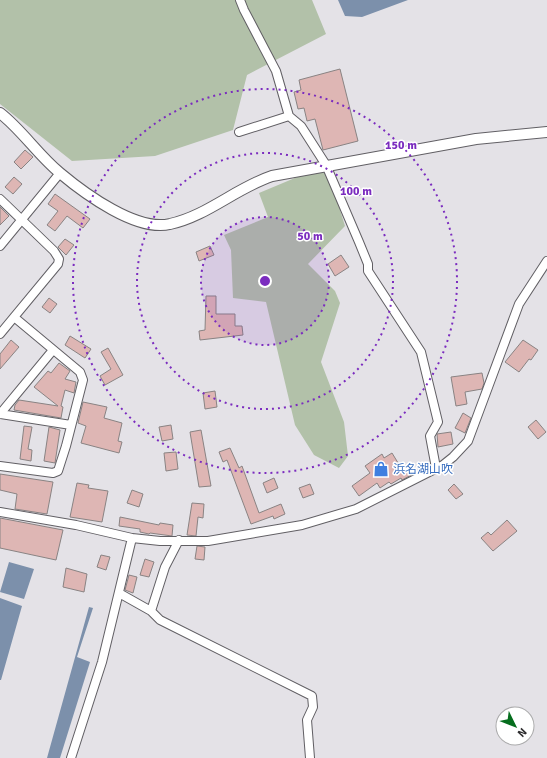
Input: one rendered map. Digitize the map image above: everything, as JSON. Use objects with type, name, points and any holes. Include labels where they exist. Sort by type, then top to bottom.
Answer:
[{"type":"street","points":[[240,0],[276,71],[289,116],[301,126],[326,165],[360,242],[368,264],[368,271],[421,352],[438,422],[430,436],[436,468]]},
{"type":"street","points":[[0,113],[60,173],[130,220],[154,225],[169,224],[191,217],[259,180],[326,165],[476,139],[547,132]]},
{"type":"street","points":[[239,132],[289,116]]},
{"type":"street","points":[[0,246],[60,173]]},
{"type":"street","points":[[0,199],[54,251],[59,259],[58,264],[0,334]]},
{"type":"street","points":[[0,512],[76,525],[132,538],[160,541],[208,541],[302,525],[356,508],[436,468],[453,457],[468,441],[519,304],[547,261]]},
{"type":"street","points":[[0,466],[53,473],[58,471],[83,376],[76,368],[14,317]]},
{"type":"street","points":[[0,414],[53,350]]},
{"type":"street","points":[[0,414],[71,425]]},
{"type":"street","points":[[71,758],[94,691],[132,538]]},
{"type":"street","points":[[151,612],[165,567],[179,540]]},
{"type":"street","points":[[119,593],[151,612],[160,620],[312,696],[313,707],[307,720],[310,758]]},
{"type":"green space","points":[[0,0],[312,0],[326,34],[247,75],[233,130],[155,156],[72,161],[0,104]]},
{"type":"green space","points":[[326,165],[345,226],[308,264],[335,291],[340,303],[321,362],[344,422],[348,456],[339,468],[314,455],[295,425],[266,302],[233,298],[231,250],[224,235],[268,217],[259,193]]},
{"type":"water","points":[[338,0],[408,0],[362,17],[345,16]]},
{"type":"water","points":[[9,562],[34,569],[24,599],[0,592]]},
{"type":"water","points":[[0,598],[22,606],[1,680],[0,680]]},
{"type":"water","points":[[89,607],[93,608],[77,657],[90,662],[60,758],[47,758]]},
{"type":"building","points":[[340,69],[358,141],[323,150],[315,119],[307,121],[304,108],[298,109],[294,92],[301,90],[299,80]]},
{"type":"building","points":[[25,150],[33,157],[21,169],[14,162]]},
{"type":"building","points":[[14,177],[22,184],[13,194],[5,187]]},
{"type":"building","points":[[55,194],[90,219],[83,228],[67,216],[55,231],[47,225],[58,211],[48,204]]},
{"type":"building","points":[[0,207],[9,216],[0,225]]},
{"type":"building","points":[[65,239],[74,245],[66,255],[58,247]]},
{"type":"building","points":[[210,246],[214,255],[199,261],[196,252]]},
{"type":"building","points":[[341,255],[349,267],[335,276],[328,264]]},
{"type":"building","points":[[206,296],[216,296],[216,314],[235,314],[235,326],[242,326],[243,335],[200,340],[199,331],[205,330]]},
{"type":"building","points":[[49,298],[57,304],[50,313],[42,307]]},
{"type":"building","points":[[70,336],[91,349],[85,358],[65,345]]},
{"type":"building","points":[[11,340],[19,347],[0,369],[0,354]]},
{"type":"building","points":[[523,340],[538,350],[531,360],[529,359],[519,372],[505,362]]},
{"type":"building","points":[[108,348],[123,375],[105,385],[100,376],[111,369],[101,352]]},
{"type":"building","points":[[59,363],[70,371],[65,379],[76,382],[74,393],[65,390],[61,406],[63,407],[61,418],[14,410],[15,405],[19,400],[58,406],[34,387],[48,371],[51,373]]},
{"type":"building","points":[[482,373],[484,383],[482,389],[465,392],[467,404],[456,406],[451,377]]},
{"type":"building","points":[[215,391],[217,407],[205,409],[203,393]]},
{"type":"building","points":[[83,402],[107,407],[104,418],[122,423],[118,441],[122,442],[119,453],[81,443],[86,426],[78,423]]},
{"type":"building","points":[[463,413],[471,418],[465,433],[455,428]]},
{"type":"building","points":[[536,420],[546,432],[538,439],[528,427]]},
{"type":"building","points":[[171,425],[173,439],[162,441],[159,427]]},
{"type":"building","points":[[24,426],[32,427],[28,449],[32,450],[31,461],[20,459]]},
{"type":"building","points":[[49,427],[60,430],[55,463],[44,461]]},
{"type":"building","points":[[201,430],[211,486],[199,487],[190,432]]},
{"type":"building","points":[[451,432],[453,444],[438,447],[437,434]]},
{"type":"building","points":[[230,448],[239,468],[242,466],[259,513],[281,504],[285,514],[274,519],[273,516],[251,524],[227,460],[223,462],[219,452]]},
{"type":"building","points":[[176,452],[178,469],[166,471],[164,453]]},
{"type":"building","points":[[392,453],[403,471],[410,466],[415,473],[402,480],[401,478],[391,484],[389,482],[380,488],[377,483],[359,496],[352,486],[370,473],[365,466],[382,454],[384,458]]},
{"type":"building","points":[[0,474],[53,482],[47,514],[15,509],[17,494],[0,490]]},
{"type":"building","points":[[274,478],[278,488],[267,493],[263,483]]},
{"type":"building","points":[[77,483],[89,485],[88,488],[108,491],[102,522],[70,517]]},
{"type":"building","points":[[310,484],[314,494],[303,498],[299,488]]},
{"type":"building","points":[[454,484],[463,494],[456,499],[448,490]]},
{"type":"building","points":[[132,490],[143,494],[139,507],[127,503]]},
{"type":"building","points":[[192,503],[204,504],[203,518],[198,517],[196,536],[187,535]]},
{"type":"building","points":[[120,517],[159,525],[160,523],[173,525],[172,536],[149,534],[140,532],[140,529],[119,526]]},
{"type":"building","points":[[0,518],[63,530],[56,560],[0,548]]},
{"type":"building","points":[[507,520],[517,531],[493,551],[481,538],[488,532],[491,535]]},
{"type":"building","points":[[197,546],[205,547],[204,560],[195,559]]},
{"type":"building","points":[[101,555],[110,557],[106,570],[97,567]]},
{"type":"building","points":[[145,559],[154,562],[149,577],[140,575]]},
{"type":"building","points":[[66,568],[87,574],[84,592],[63,587]]},
{"type":"building","points":[[129,575],[137,577],[133,593],[125,590]]},
{"type":"place","name":"浜名湖山吹","points":[[381,469]]}]
